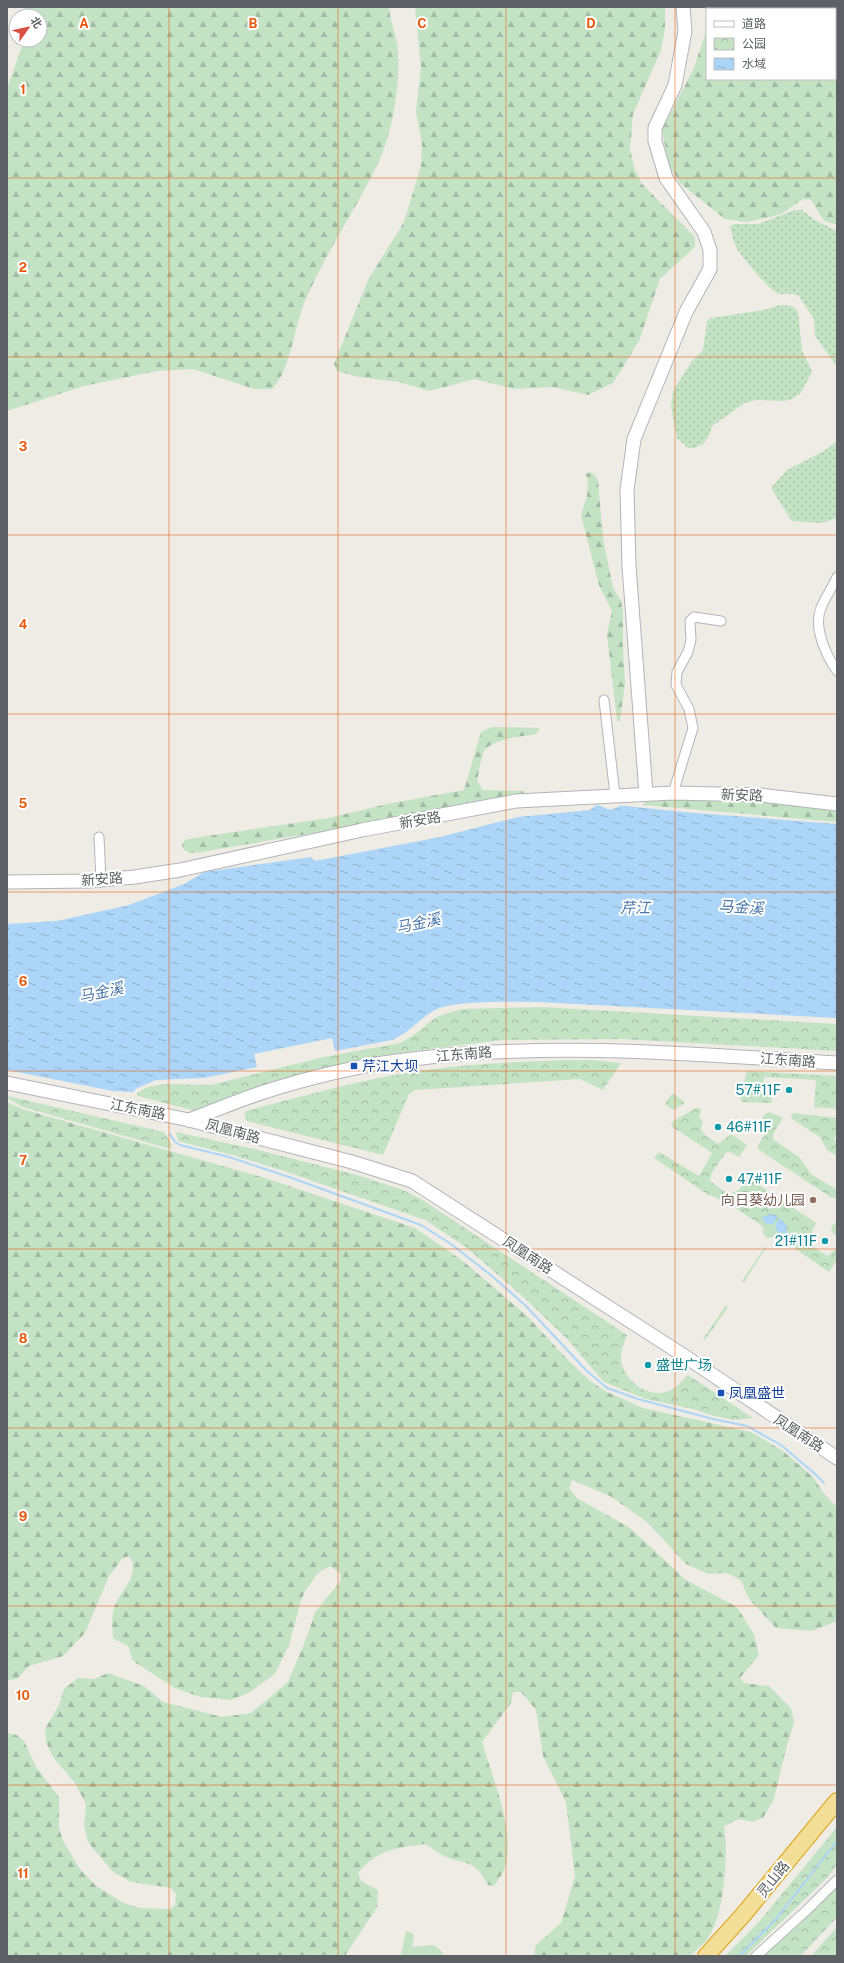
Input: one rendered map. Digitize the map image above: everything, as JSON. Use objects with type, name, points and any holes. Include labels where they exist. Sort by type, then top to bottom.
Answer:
[{"type":"highway","name":"灵山路","points":[[706,1956],[743,1915],[837,1801]]},
{"type":"street","points":[[646,794],[629,566],[627,490],[634,439],[686,312],[710,269],[710,250],[704,232],[666,178],[655,141],[655,128],[675,86],[685,31],[683,7]]},
{"type":"street","points":[[837,577],[820,610],[819,623],[820,634],[832,664],[837,671]]},
{"type":"street","points":[[673,793],[693,728],[689,710],[676,685],[677,672],[688,652],[691,640],[690,621],[694,617],[699,616],[721,621]]},
{"type":"street","points":[[604,700],[615,795]]},
{"type":"street","name":"新安路","points":[[7,882],[101,880],[135,877],[180,870],[362,830],[516,801],[673,793],[760,795],[837,804]]},
{"type":"street","points":[[99,837],[101,880]]},
{"type":"street","name":"江东南路","points":[[7,1083],[189,1120],[265,1092],[321,1076],[404,1060],[514,1050],[620,1050],[837,1064]]},
{"type":"street","name":"凤凰南路","points":[[189,1120],[352,1162],[412,1181],[683,1355],[837,1458]]},
{"type":"street","points":[[756,1956],[807,1910],[837,1880]]},
{"type":"green space","points":[[389,7],[398,52],[398,78],[395,107],[389,134],[380,159],[362,195],[313,283],[301,311],[284,371],[272,389],[254,389],[193,369],[157,371],[84,386],[7,411],[7,89],[21,48],[48,48],[48,8],[25,8]]},
{"type":"green space","points":[[415,7],[665,7],[665,29],[661,50],[633,114],[630,150],[635,170],[642,184],[695,237],[695,247],[660,279],[639,341],[613,383],[588,395],[553,387],[514,389],[475,379],[429,391],[399,382],[359,377],[337,371],[334,364],[368,280],[404,222],[421,166],[422,144],[416,111],[421,67]]},
{"type":"green space","points":[[837,7],[837,225],[824,221],[811,200],[803,199],[781,214],[770,217],[746,222],[725,219],[681,184],[669,166],[662,130],[693,70],[706,32],[706,80],[836,80],[836,8],[707,8]]},
{"type":"green space","points":[[795,210],[802,210],[815,220],[837,231],[837,367],[815,336],[814,319],[798,295],[779,294],[762,280],[738,250],[730,227],[734,224],[758,224]]},
{"type":"green space","points":[[780,305],[792,306],[798,311],[802,350],[812,372],[800,394],[792,399],[784,401],[756,400],[745,403],[712,426],[709,436],[703,444],[694,448],[688,448],[677,438],[671,407],[673,391],[692,361],[703,350],[707,321],[711,318],[764,310]]},
{"type":"green space","points":[[837,441],[837,518],[821,523],[792,521],[771,488],[787,470],[824,451]]},
{"type":"green space","points":[[590,472],[595,475],[598,481],[603,538],[613,588],[621,601],[623,611],[625,683],[620,721],[617,721],[607,634],[612,611],[599,585],[581,515],[587,496],[588,481],[586,474]]},
{"type":"green space","points":[[492,727],[540,728],[536,734],[498,741],[486,749],[481,760],[477,781],[483,790],[524,791],[525,794],[522,796],[378,824],[301,835],[202,852],[191,853],[184,850],[182,845],[185,840],[194,838],[329,818],[387,804],[464,790],[481,732]]},
{"type":"green space","points":[[767,799],[837,808],[837,822],[643,805],[647,801]]},
{"type":"green space","points":[[542,1007],[837,1024],[837,1051],[621,1039],[502,1040],[399,1053],[331,1068],[195,1111],[138,1096],[137,1093],[148,1087],[166,1084],[211,1085],[324,1057],[400,1043],[414,1035],[436,1017],[461,1009]]},
{"type":"green space","points":[[591,1060],[621,1063],[603,1090],[580,1079],[415,1090],[409,1094],[383,1155],[250,1122],[245,1117],[245,1112],[249,1110],[343,1086],[424,1070],[519,1062]]},
{"type":"green space","points":[[748,1071],[837,1076],[837,1109],[814,1107],[816,1080],[764,1077],[763,1095],[771,1095],[772,1103],[742,1102],[740,1099]]},
{"type":"green space","points":[[674,1094],[684,1102],[684,1104],[673,1110],[665,1104],[671,1095]]},
{"type":"green space","points":[[7,1096],[164,1132],[172,1145],[170,1149],[23,1107],[7,1098]]},
{"type":"green space","points":[[7,1102],[22,1109],[265,1178],[415,1228],[463,1261],[527,1316],[589,1380],[605,1391],[643,1408],[751,1432],[783,1451],[812,1476],[826,1496],[837,1507],[837,1621],[812,1631],[776,1628],[749,1599],[741,1580],[727,1573],[708,1574],[686,1564],[647,1522],[610,1496],[572,1480],[569,1488],[577,1498],[630,1528],[686,1580],[737,1607],[754,1634],[759,1655],[740,1678],[744,1683],[769,1686],[791,1708],[794,1723],[774,1799],[763,1818],[752,1822],[739,1819],[724,1826],[726,1853],[724,1886],[717,1918],[706,1941],[690,1956],[534,1956],[536,1945],[561,1923],[575,1877],[566,1802],[543,1756],[536,1710],[521,1692],[513,1692],[511,1703],[482,1742],[497,1788],[505,1821],[507,1838],[508,1853],[505,1867],[502,1875],[494,1886],[488,1885],[475,1867],[446,1857],[425,1844],[415,1845],[380,1854],[365,1865],[358,1873],[361,1881],[378,1890],[377,1907],[345,1956],[7,1956],[7,1733],[17,1735],[24,1741],[36,1767],[59,1797],[59,1828],[63,1841],[80,1869],[96,1886],[124,1903],[140,1908],[170,1909],[175,1905],[176,1894],[171,1888],[131,1882],[113,1872],[88,1842],[84,1826],[86,1804],[75,1783],[53,1757],[46,1742],[45,1729],[59,1705],[64,1689],[78,1678],[94,1679],[108,1673],[144,1686],[163,1702],[222,1717],[251,1713],[288,1682],[308,1634],[315,1612],[340,1582],[341,1574],[330,1566],[318,1573],[305,1591],[289,1645],[275,1674],[250,1692],[231,1700],[200,1697],[175,1688],[133,1661],[128,1646],[113,1638],[112,1622],[115,1605],[133,1571],[129,1556],[122,1559],[109,1576],[85,1633],[63,1656],[29,1666],[17,1679],[7,1680]]},
{"type":"green space","points":[[696,1108],[701,1109],[699,1117],[703,1122],[701,1129],[705,1135],[718,1144],[731,1134],[747,1145],[739,1157],[727,1151],[712,1172],[710,1181],[729,1195],[740,1189],[747,1177],[816,1223],[807,1242],[827,1256],[837,1248],[837,1260],[829,1272],[730,1204],[707,1194],[654,1158],[659,1152],[699,1176],[712,1153],[671,1126],[673,1121]]},
{"type":"green space","points":[[769,1112],[783,1118],[773,1134],[774,1140],[799,1157],[811,1174],[837,1190],[837,1198],[832,1198],[758,1149],[758,1145],[768,1130],[760,1122],[765,1114]]},
{"type":"green space","points":[[793,1113],[837,1118],[837,1132],[834,1139],[837,1143],[837,1156],[827,1150],[820,1137],[792,1119],[791,1117]]},
{"type":"green space","points":[[176,1132],[254,1149],[357,1175],[403,1190],[421,1199],[627,1335],[621,1353],[622,1364],[630,1379],[644,1390],[661,1393],[669,1391],[688,1375],[753,1418],[734,1420],[711,1415],[693,1409],[646,1399],[604,1382],[568,1340],[528,1301],[466,1247],[425,1220],[284,1171],[236,1156],[178,1141]]},
{"type":"green space","points":[[837,1221],[837,1237],[831,1231],[832,1226]]},
{"type":"green space","points":[[770,1224],[775,1226],[777,1231],[775,1236],[770,1238],[765,1236],[763,1231],[765,1226]]},
{"type":"green space","points":[[765,1247],[766,1248],[744,1282],[742,1281]]},
{"type":"green space","points":[[726,1305],[728,1307],[705,1340],[703,1339]]},
{"type":"green space","points":[[837,1827],[837,1865],[827,1878],[746,1956],[725,1956],[758,1923]]},
{"type":"green space","points":[[837,1882],[837,1917],[801,1956],[761,1956]]},
{"type":"green space","points":[[837,1927],[837,1956],[811,1956]]},
{"type":"green space","points":[[406,1931],[414,1934],[412,1946],[433,1946],[445,1956],[401,1956]]},
{"type":"water","name":"芹江","points":[[597,805],[609,809],[624,806],[837,824],[837,1018],[538,1002],[470,1003],[435,1010],[404,1034],[392,1040],[335,1051],[332,1038],[254,1054],[257,1067],[204,1078],[156,1080],[137,1088],[133,1092],[113,1091],[7,1070],[7,924],[57,921],[129,905],[184,884],[204,872],[311,857],[315,861],[440,837],[518,817],[590,810]]},
{"type":"water","points":[[770,1214],[778,1216],[773,1224],[767,1224],[761,1218]]},
{"type":"water","points":[[780,1218],[786,1225],[787,1234],[778,1232],[775,1225]]},
{"type":"waterway","points":[[170,1134],[175,1142],[180,1145],[229,1157],[421,1225],[451,1244],[492,1276],[525,1305],[586,1370],[607,1388],[638,1399],[713,1419],[747,1426],[781,1445],[824,1483]]},
{"type":"waterway","points":[[739,1956],[776,1919],[837,1841]]},
{"type":"place","name":"芹江大坝","points":[[354,1066]]},
{"type":"place","name":"57#11F","points":[[789,1090]]},
{"type":"place","name":"46#11F","points":[[718,1127]]},
{"type":"place","name":"47#11F","points":[[729,1179]]},
{"type":"place","name":"向日葵幼儿园","points":[[813,1200]]},
{"type":"place","name":"21#11F","points":[[825,1241]]},
{"type":"place","name":"盛世广场","points":[[648,1365]]},
{"type":"place","name":"凤凰盛世","points":[[721,1393]]},
{"type":"water label","name":"马金溪","points":[[741,907]]},
{"type":"water label","name":"马金溪","points":[[418,923]]},
{"type":"water label","name":"马金溪","points":[[101,992]]}]
